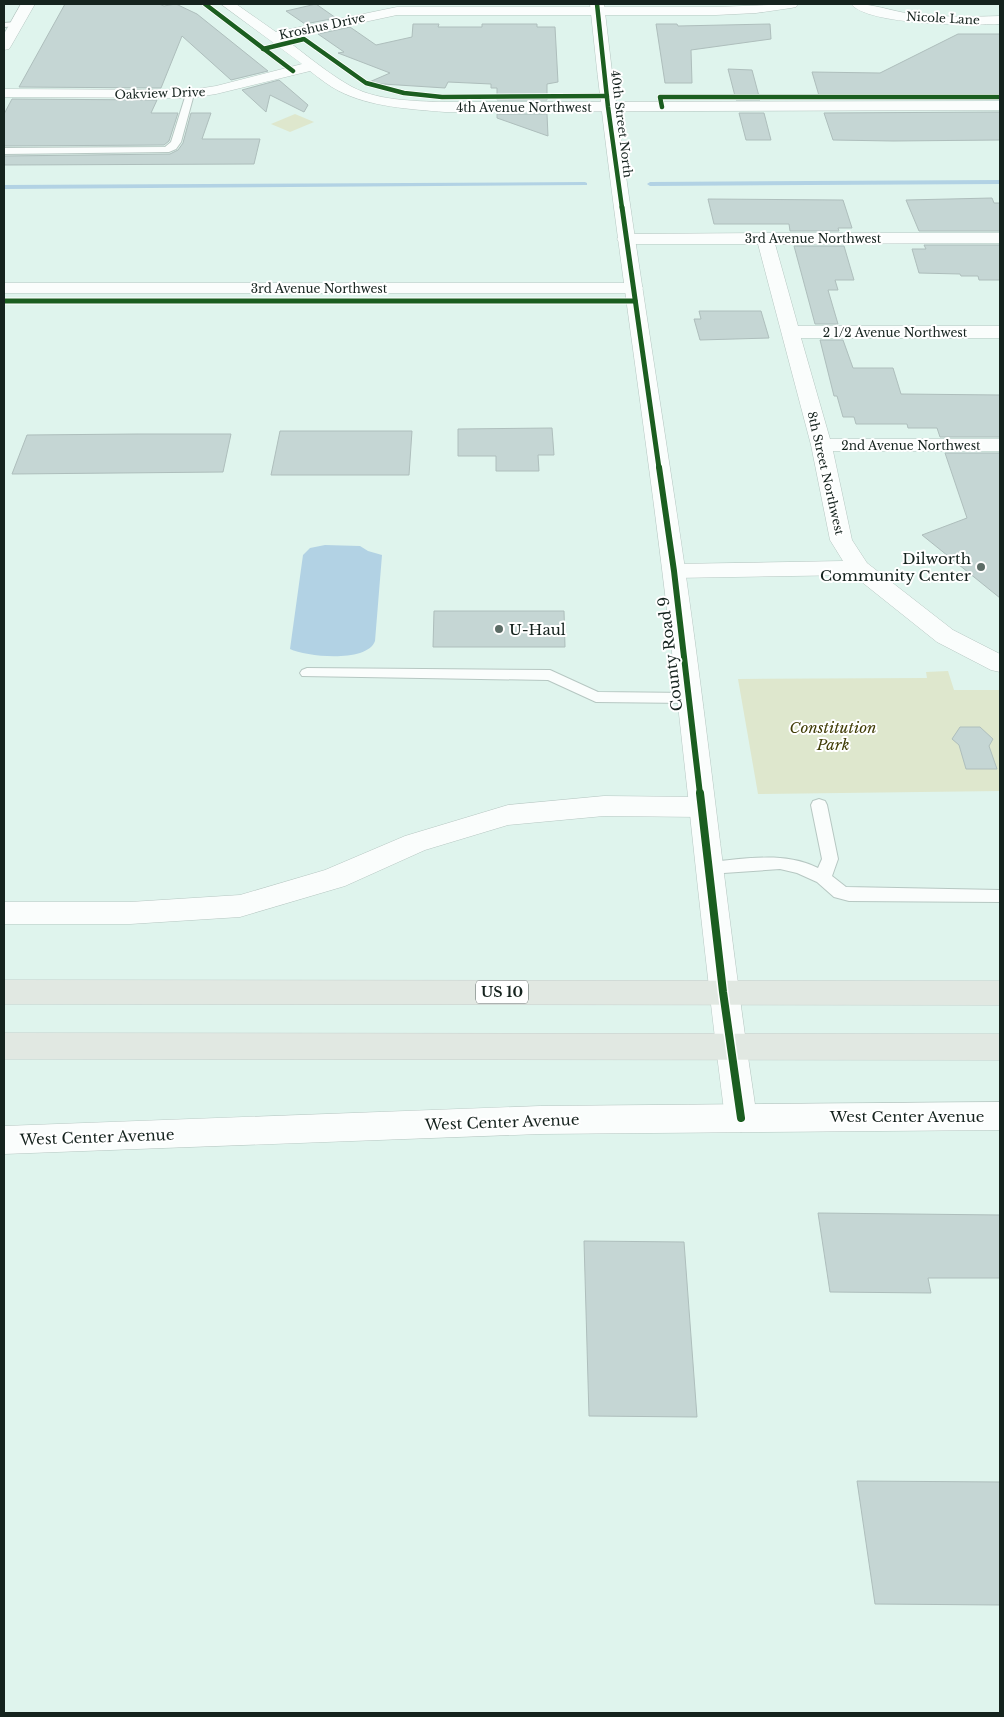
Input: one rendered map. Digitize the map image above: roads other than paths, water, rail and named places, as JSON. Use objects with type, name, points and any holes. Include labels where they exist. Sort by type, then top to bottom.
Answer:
[{"type":"main road","name":"US 10","points":[[4,992],[1000,993]]},
{"type":"main road","points":[[4,1046],[1000,1047]]},
{"type":"street","points":[[4,46],[10,25],[28,4]]},
{"type":"street","name":"4th Avenue Northwest","points":[[228,4],[343,88],[361,96],[386,101],[445,107],[1000,106]]},
{"type":"street","name":"Kroshus Drive","points":[[273,36],[377,14],[454,7],[597,7],[716,11],[756,9],[791,4]]},
{"type":"street","name":"Nicole Lane","points":[[858,4],[873,11],[914,18],[1000,20]]},
{"type":"street","name":"40th Street North","points":[[597,7],[619,188]]},
{"type":"street","name":"Oakview Drive","points":[[4,94],[190,94],[216,90],[314,66]]},
{"type":"street","name":"County Road 9","points":[[619,188],[674,570],[723,992],[741,1118]]},
{"type":"street","name":"8th Street Northwest","points":[[765,238],[821,445],[841,540],[858,568],[945,636],[1000,664]]},
{"type":"street","name":"3rd Avenue Northwest","points":[[626,239],[1000,238]]},
{"type":"street","name":"3rd Avenue Northwest","points":[[4,288],[634,288]]},
{"type":"street","name":"2 1/2 Avenue Northwest","points":[[790,332],[1000,332]]},
{"type":"street","name":"2nd Avenue Northwest","points":[[821,445],[1000,445]]},
{"type":"street","points":[[674,570],[858,568]]},
{"type":"street","points":[[4,913],[130,913],[240,906],[335,878],[423,840],[508,816],[604,806],[702,807]]},
{"type":"street","name":"West Center Avenue","points":[[4,1140],[540,1120],[1000,1116]]},
{"type":"lane","points":[[4,151],[166,150],[173,147],[176,142],[190,94]]},
{"type":"lane","points":[[307,673],[550,675],[596,697],[689,698]]},
{"type":"lane","points":[[819,805],[830,859],[823,878]]},
{"type":"lane","points":[[709,868],[780,864],[800,867],[823,878],[840,892],[849,895],[1000,896]]},
{"type":"water","points":[[325,545],[360,546],[368,551],[382,555],[375,641],[370,648],[361,653],[322,656],[290,649],[303,555],[310,548]]},
{"type":"waterway","points":[[650,184],[1000,182]]},
{"type":"waterway","points":[[4,187],[585,184]]},
{"type":"place","name":"Dilworth Community Center","points":[[981,567]]},
{"type":"place","name":"U-Haul","points":[[499,629]]},
{"type":"park label","name":"Constitution Park","points":[[833,736]]}]
